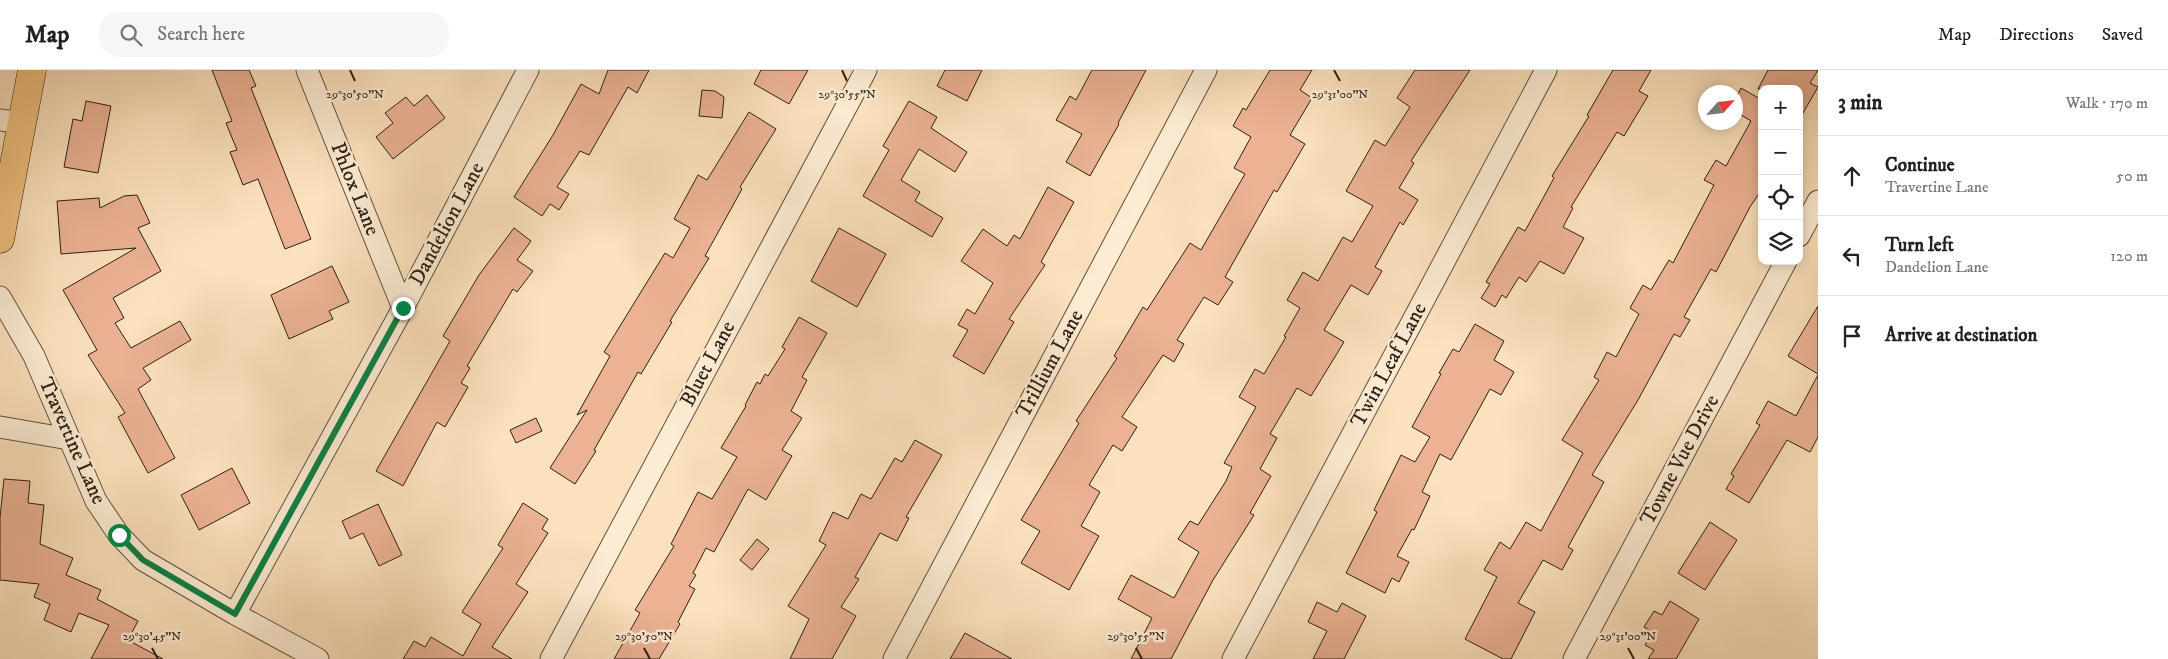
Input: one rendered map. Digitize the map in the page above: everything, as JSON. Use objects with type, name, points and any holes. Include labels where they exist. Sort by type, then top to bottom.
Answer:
[{"type":"main road","points":[[0,238],[11,121],[32,70]]},
{"type":"street","name":"Phlox Lane","points":[[308,70],[403,308]]},
{"type":"street","name":"Dandelion Lane","points":[[235,614],[403,308],[528,70]]},
{"type":"street","name":"Bluet Lane","points":[[551,659],[866,70]]},
{"type":"street","name":"Trillium Lane","points":[[894,659],[1206,70]]},
{"type":"street","name":"Twin Leaf Lane","points":[[1232,659],[1546,70]]},
{"type":"street","points":[[1803,229],[1818,201]]},
{"type":"street","name":"Towne Vue Drive","points":[[1574,659],[1784,265]]},
{"type":"street","name":"Travertine Lane","points":[[0,297],[34,356],[96,502],[119,535],[143,560],[235,614],[318,659]]},
{"type":"street","points":[[0,427],[69,439]]},
{"type":"building","points":[[212,70],[249,70],[256,86],[251,88],[311,239],[285,249],[258,179],[243,185],[230,152],[237,150],[226,123],[232,121]]},
{"type":"building","points":[[608,70],[649,70],[637,93],[628,87],[589,155],[580,151],[557,187],[569,194],[559,210],[550,204],[542,216],[514,197],[553,135],[581,84],[599,94]]},
{"type":"building","points":[[761,70],[808,70],[789,104],[754,84]]},
{"type":"building","points":[[945,70],[982,70],[967,101],[937,86]]},
{"type":"building","points":[[1092,70],[1146,70],[1090,176],[1066,162],[1082,134],[1056,120],[1070,96],[1076,100]]},
{"type":"building","points":[[1270,70],[1312,70],[1300,90],[1312,98],[1290,135],[1305,144],[1277,192],[1274,190],[1225,277],[1233,282],[1218,305],[1204,297],[1177,340],[1184,344],[1174,362],[1163,355],[1122,417],[1137,427],[1122,451],[1113,445],[1089,485],[1100,492],[1081,526],[1099,536],[1069,590],[1021,563],[1040,531],[1021,520],[1079,423],[1076,421],[1117,358],[1114,356],[1143,307],[1147,310],[1190,243],[1201,250],[1245,174],[1234,168],[1251,137],[1233,126],[1243,108],[1246,110]]},
{"type":"building","points":[[1415,70],[1470,70],[1411,161],[1414,163],[1399,188],[1418,200],[1403,225],[1400,222],[1375,267],[1382,271],[1368,295],[1351,285],[1324,330],[1344,342],[1311,396],[1297,388],[1270,434],[1277,438],[1260,469],[1271,476],[1250,513],[1254,515],[1213,580],[1171,659],[1131,659],[1152,618],[1118,599],[1131,575],[1174,598],[1199,552],[1178,539],[1190,521],[1198,525],[1226,481],[1232,467],[1224,463],[1256,407],[1239,397],[1255,369],[1264,374],[1286,337],[1284,336],[1300,308],[1287,300],[1303,272],[1318,281],[1343,237],[1352,242],[1373,206],[1346,191],[1375,140],[1385,146],[1410,107],[1397,98]]},
{"type":"building","points":[[1613,70],[1651,70],[1639,91],[1648,96],[1624,136],[1617,132],[1571,207],[1573,208],[1563,227],[1584,238],[1564,274],[1540,261],[1526,282],[1519,277],[1506,298],[1502,295],[1495,307],[1481,298],[1490,284],[1486,282],[1518,227],[1525,231],[1554,178],[1552,176],[1589,116],[1587,115]]},
{"type":"building","points":[[1768,70],[1818,70],[1810,83],[1818,87],[1803,113],[1803,85],[1760,85]]},
{"type":"building","points":[[1743,89],[1758,98],[1758,195],[1716,272],[1711,269],[1684,317],[1690,320],[1680,337],[1674,334],[1638,400],[1592,475],[1604,482],[1568,547],[1573,550],[1562,570],[1543,560],[1518,603],[1535,612],[1511,659],[1503,659],[1465,639],[1497,577],[1484,570],[1500,542],[1510,549],[1526,522],[1541,531],[1583,453],[1562,440],[1599,380],[1594,377],[1607,352],[1616,357],[1639,314],[1630,308],[1643,285],[1651,290],[1669,260],[1673,263],[1714,185],[1704,180],[1716,160],[1726,166],[1751,121],[1743,116]]},
{"type":"building","points":[[702,90],[715,91],[724,97],[722,118],[699,116]]},
{"type":"building","points":[[427,95],[445,118],[393,159],[376,137],[393,123],[385,113],[406,97],[414,106]]},
{"type":"building","points":[[86,101],[111,106],[98,173],[64,167],[73,119],[82,121]]},
{"type":"building","points":[[909,101],[937,117],[931,128],[967,152],[955,172],[919,149],[901,180],[920,192],[915,201],[943,218],[932,237],[863,196],[889,150],[883,146]]},
{"type":"building","points":[[749,112],[776,129],[740,187],[742,189],[705,256],[709,258],[670,321],[672,322],[641,374],[638,372],[594,450],[596,451],[575,484],[550,468],[587,410],[577,415],[610,356],[604,352],[665,253],[673,258],[690,228],[674,219],[698,175],[707,180]]},
{"type":"building","points":[[1048,187],[1074,202],[1041,262],[1045,265],[1009,319],[1014,322],[984,374],[953,356],[968,330],[958,325],[967,309],[975,314],[993,283],[961,261],[983,229],[1007,246],[1014,235],[1020,239]]},
{"type":"building","points":[[137,195],[150,223],[138,228],[161,271],[113,298],[124,318],[115,323],[131,348],[180,321],[191,340],[143,368],[151,380],[138,389],[175,458],[148,473],[118,417],[125,413],[88,355],[97,350],[63,290],[136,248],[61,254],[57,201],[99,198],[100,208],[124,196]]},
{"type":"building","points":[[514,228],[531,241],[517,260],[533,271],[517,292],[513,289],[467,366],[470,368],[461,383],[468,387],[445,427],[437,422],[403,486],[376,471],[450,341],[443,336],[479,275]]},
{"type":"building","points":[[839,228],[886,254],[857,307],[811,281]]},
{"type":"building","points":[[332,266],[349,302],[329,311],[333,319],[289,339],[271,295]]},
{"type":"building","points":[[1818,306],[1818,374],[1788,356]]},
{"type":"building","points":[[799,317],[827,333],[802,377],[807,380],[791,411],[802,418],[782,450],[792,456],[766,500],[748,489],[714,552],[706,548],[693,573],[696,575],[689,586],[695,589],[678,622],[680,624],[659,659],[614,659],[640,613],[635,610],[674,546],[671,544],[698,492],[712,499],[737,457],[721,448],[746,406],[757,382],[760,384],[765,374],[768,376],[785,349],[782,347]]},
{"type":"building","points":[[1475,324],[1504,341],[1494,360],[1514,372],[1501,395],[1490,389],[1451,460],[1440,454],[1422,492],[1430,496],[1414,530],[1412,529],[1397,556],[1409,562],[1399,582],[1392,578],[1385,593],[1346,573],[1377,512],[1374,510],[1401,455],[1415,462],[1430,437],[1412,427],[1453,349],[1459,352]]},
{"type":"building","points":[[1818,375],[1818,437],[1810,452],[1787,440],[1749,503],[1726,489],[1734,476],[1731,474],[1760,425],[1756,423],[1768,401],[1796,416]]},
{"type":"building","points":[[536,418],[542,431],[516,443],[510,430]]},
{"type":"building","points":[[915,440],[942,455],[906,517],[909,518],[897,541],[880,533],[855,577],[859,579],[841,607],[856,616],[832,659],[790,659],[809,619],[788,606],[826,545],[819,541],[833,512],[848,519],[861,494],[871,499],[895,458],[902,462]]},
{"type":"building","points":[[232,468],[250,503],[199,530],[181,495]]},
{"type":"building","points":[[4,479],[30,481],[28,503],[44,505],[40,544],[73,558],[66,575],[101,590],[97,599],[138,621],[128,640],[163,659],[91,659],[109,625],[79,613],[71,632],[44,620],[50,604],[34,597],[39,584],[0,580],[0,518]]},
{"type":"building","points":[[523,503],[548,519],[542,529],[548,533],[516,584],[528,592],[492,647],[512,659],[403,659],[414,641],[425,647],[431,637],[463,656],[481,624],[462,612],[503,548],[498,545]]},
{"type":"building","points":[[378,504],[402,555],[379,566],[363,533],[350,539],[342,521]]},
{"type":"building","points":[[1710,522],[1737,540],[1705,590],[1678,573]]},
{"type":"building","points":[[757,539],[769,549],[752,570],[740,560]]},
{"type":"building","points":[[1670,601],[1699,619],[1676,659],[1648,659],[1654,650],[1645,645],[1653,632],[1644,627],[1654,611],[1662,615]]},
{"type":"building","points":[[1317,602],[1337,612],[1342,603],[1366,616],[1344,659],[1313,659],[1327,631],[1308,622]]},
{"type":"building","points":[[965,633],[1012,659],[950,659]]},
{"type":"route","points":[[119,535],[143,560],[235,614],[403,308]]}]
